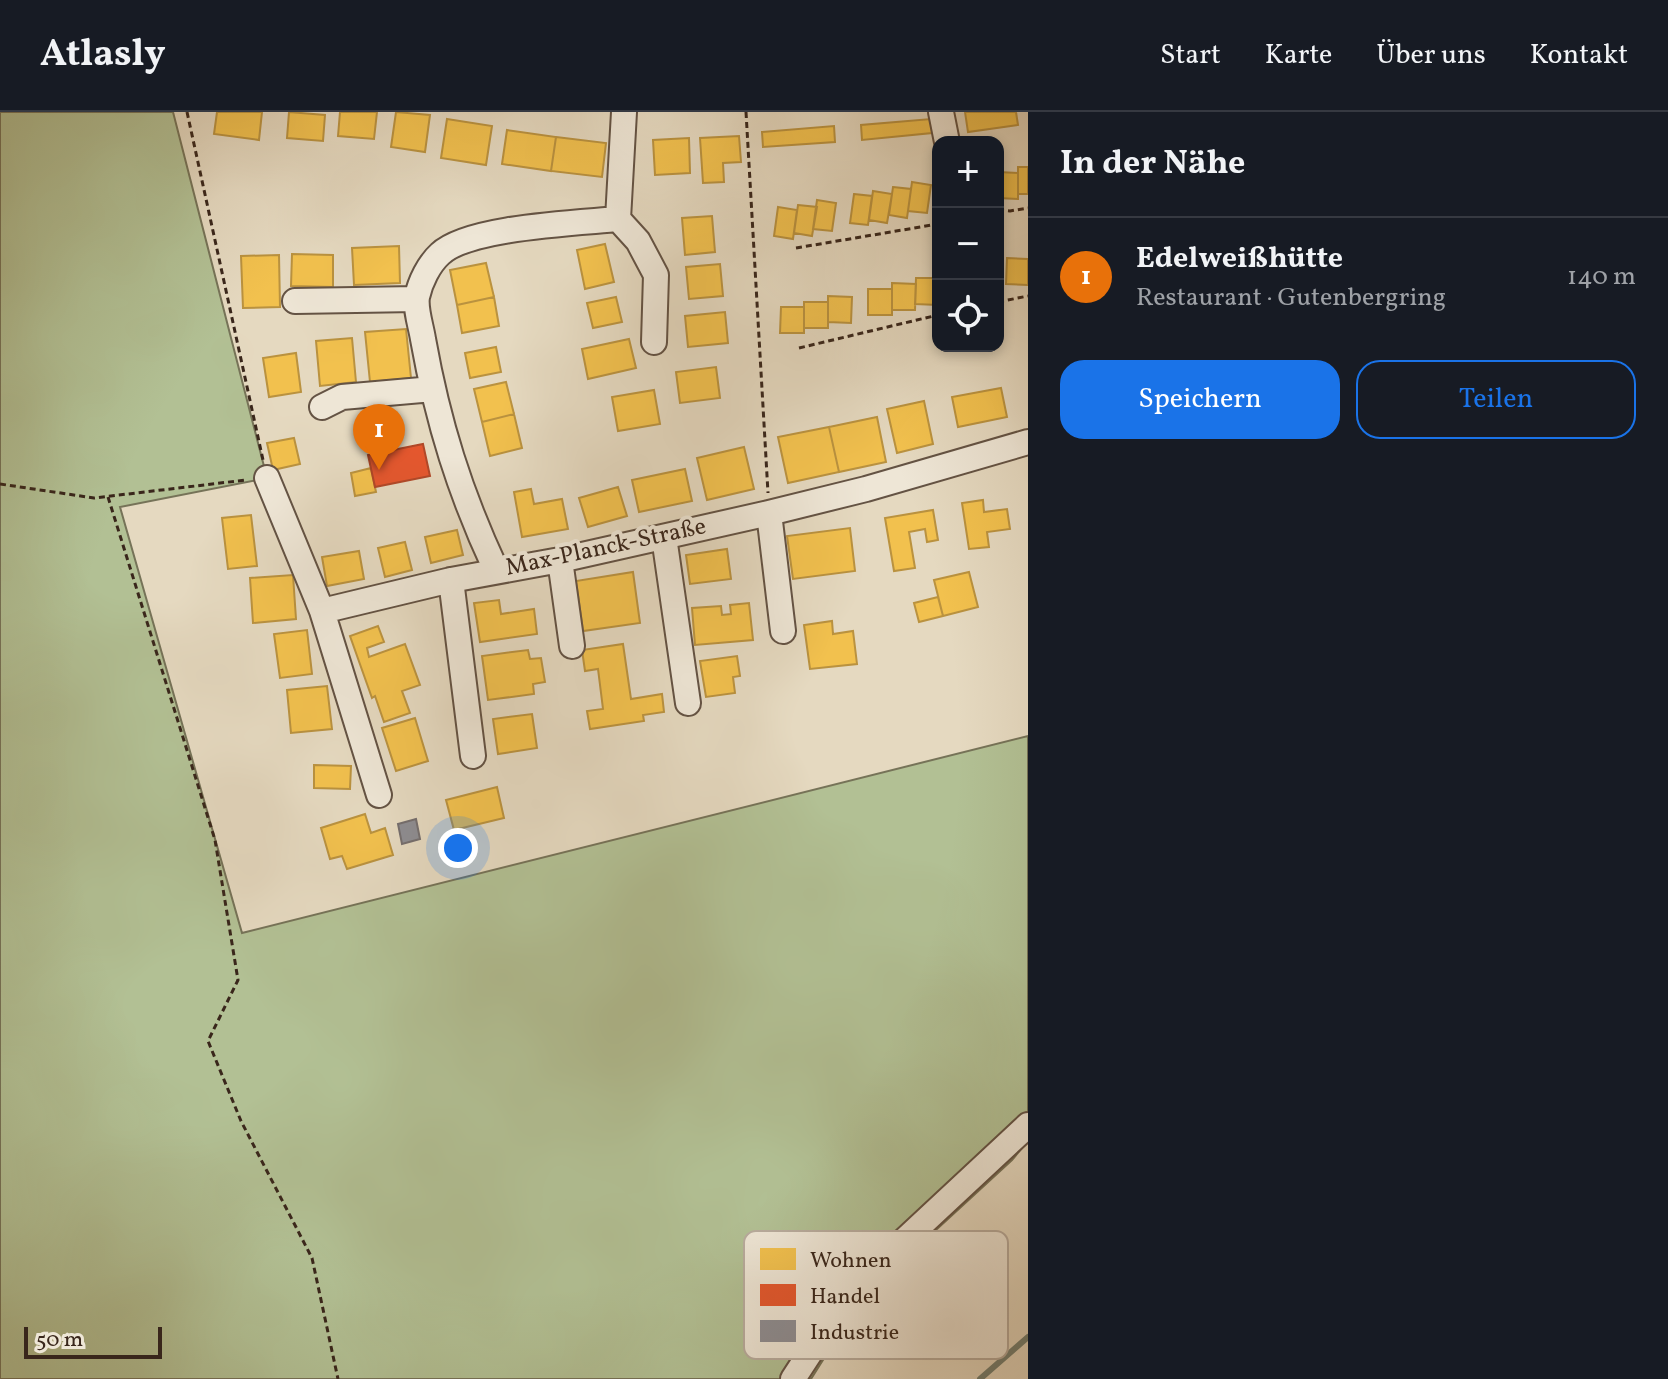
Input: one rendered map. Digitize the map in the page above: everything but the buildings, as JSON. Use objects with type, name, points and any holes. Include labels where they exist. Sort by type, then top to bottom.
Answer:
[{"type":"street","points":[[624,112],[618,219],[638,241],[656,275],[654,342]]},
{"type":"street","points":[[941,112],[946,136]]},
{"type":"street","points":[[496,570],[473,521],[443,434],[416,299],[427,270],[441,253],[463,241],[521,229],[618,219]]},
{"type":"street","points":[[295,301],[416,299]]},
{"type":"street","points":[[322,407],[342,397],[433,389]]},
{"type":"street","name":"Max-Planck-Straße","points":[[322,611],[496,570],[560,560],[769,513],[866,489],[1028,442]]},
{"type":"street","points":[[267,478],[322,611],[379,795]]},
{"type":"street","points":[[769,513],[783,631]]},
{"type":"street","points":[[664,537],[688,703]]},
{"type":"street","points":[[560,560],[572,646]]},
{"type":"street","points":[[451,580],[473,756]]},
{"type":"street","points":[[914,1231],[1028,1125]]},
{"type":"street","points":[[793,1379],[806,1359]]},
{"type":"path","points":[[0,484],[94,498],[267,478],[187,112]]},
{"type":"path","points":[[746,112],[769,513]]},
{"type":"path","points":[[1004,210],[1028,208]]},
{"type":"path","points":[[796,248],[932,225]]},
{"type":"path","points":[[1004,301],[1028,296]]},
{"type":"path","points":[[799,348],[932,316]]},
{"type":"path","points":[[108,497],[215,840],[238,980],[208,1041],[241,1121],[312,1258],[338,1379]]},
{"type":"green space","points":[[0,112],[173,112],[267,478],[120,507],[242,933],[1028,736],[1028,1141],[1012,1160],[935,1231],[744,1231],[744,1359],[824,1359],[811,1379],[0,1379]]},
{"type":"waterway","points":[[1008,1354],[1028,1337]]},
{"type":"waterway","points":[[980,1379],[1003,1359]]},
{"type":"place","name":"Edelweißhütte","points":[[379,470]]}]
